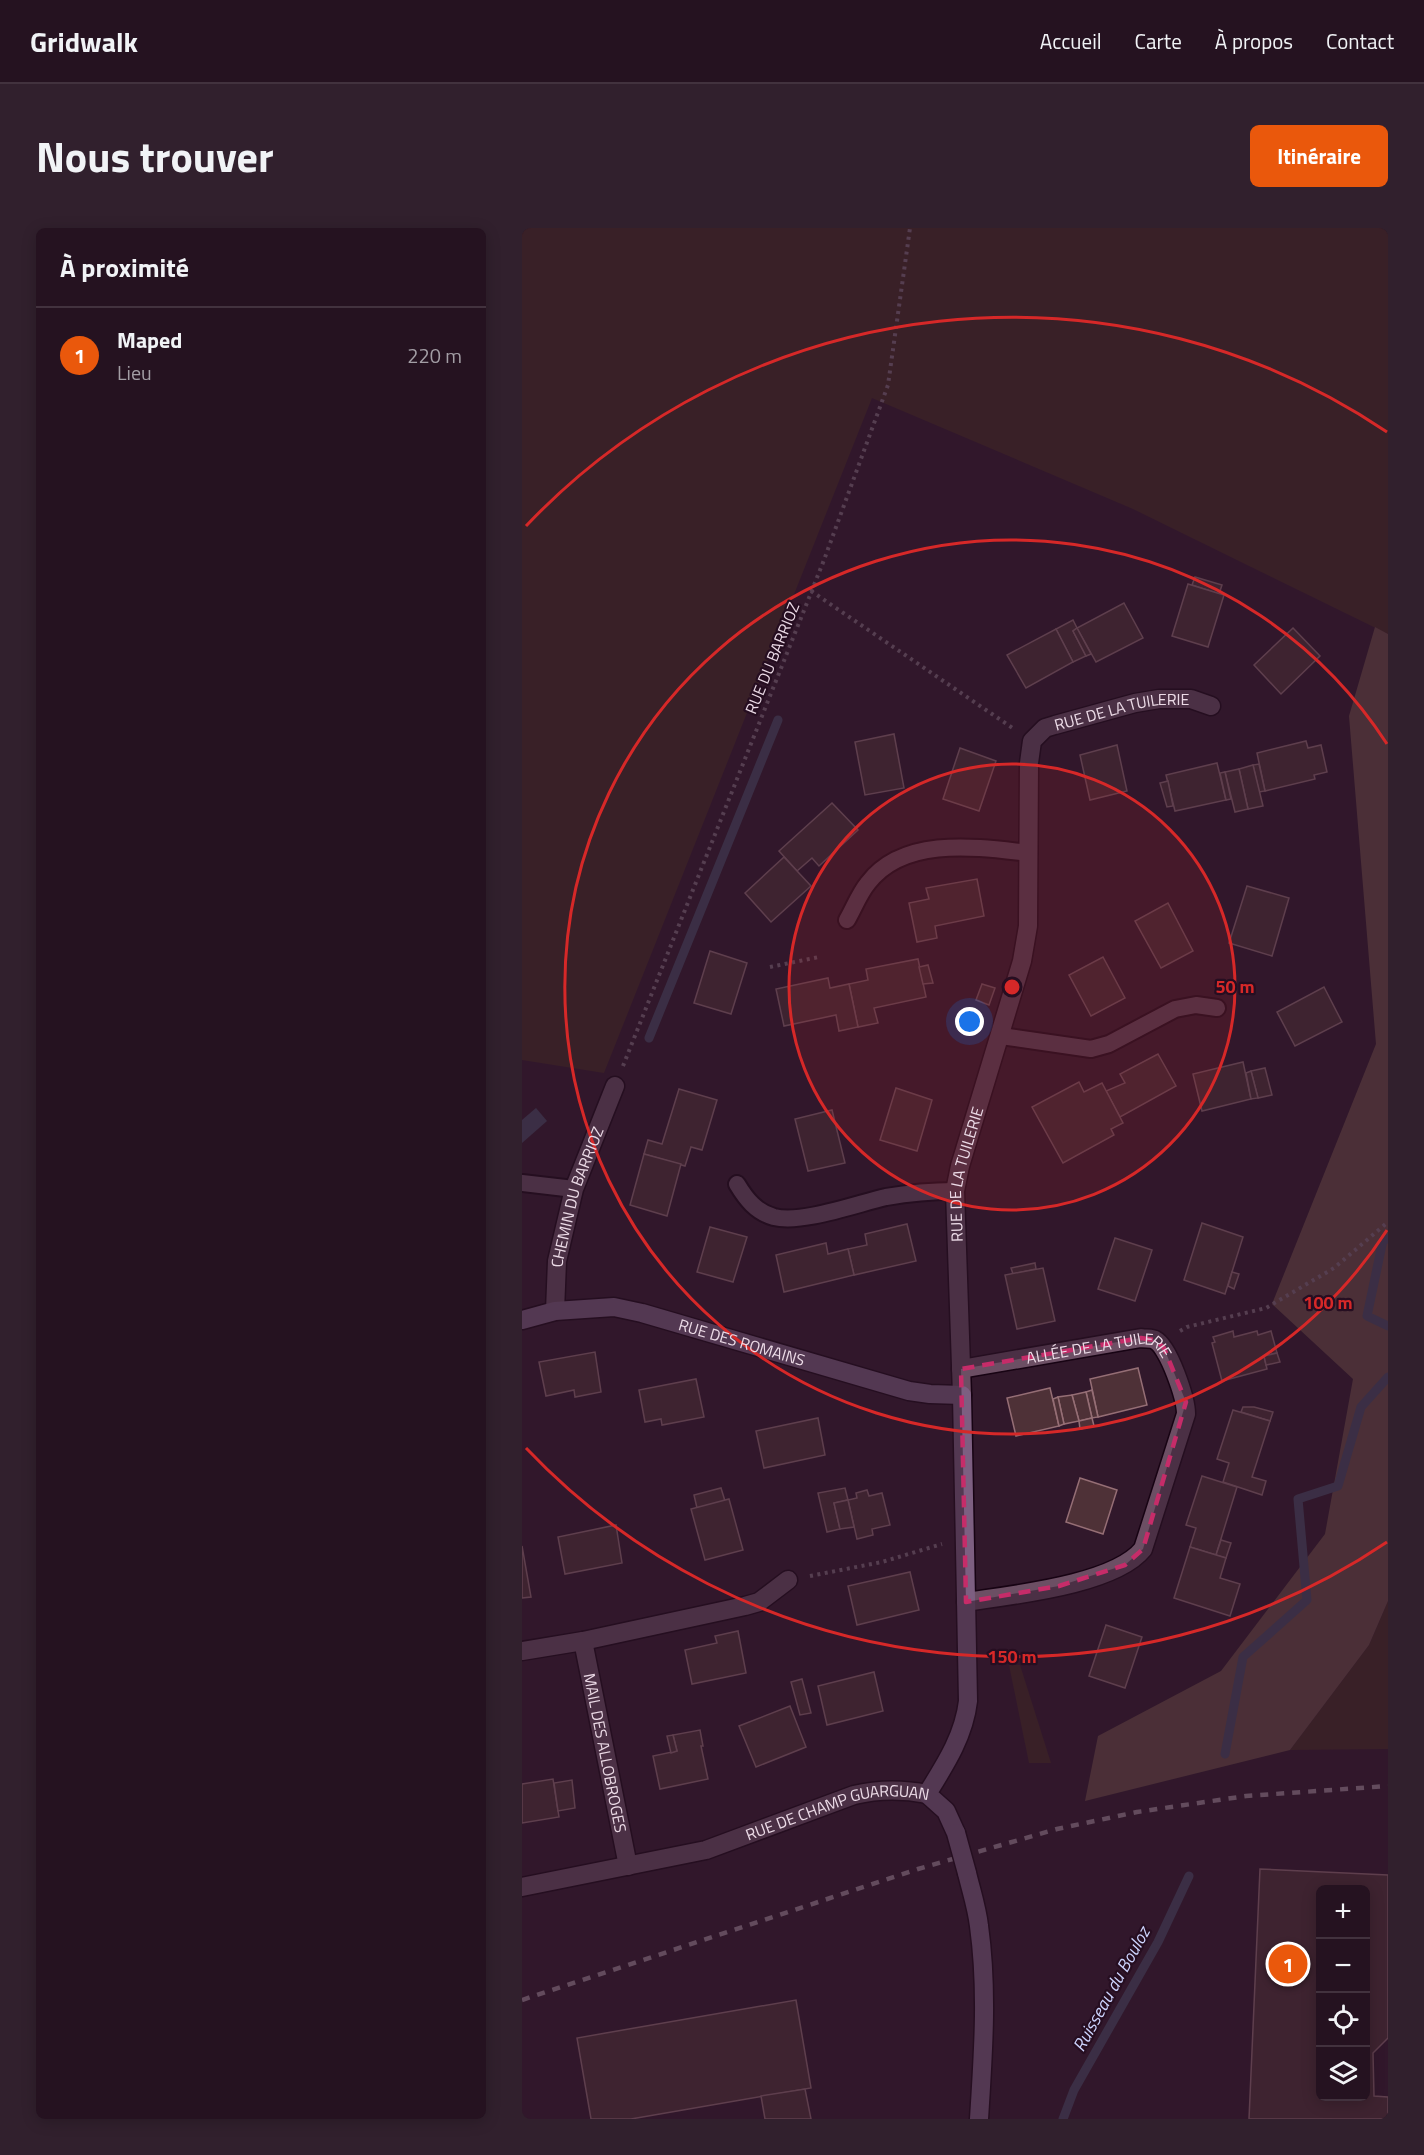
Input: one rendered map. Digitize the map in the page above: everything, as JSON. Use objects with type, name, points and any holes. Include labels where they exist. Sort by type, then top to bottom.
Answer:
[{"type":"street","name":"RUE DE LA TUILERIE","points":[[927,1794],[949,1757],[966,1718],[968,1701],[955,1191],[960,1166],[1022,960],[1028,926],[1029,763],[1032,741],[1045,728],[1135,703],[1184,698],[1211,706]]},
{"type":"street","name":"CHEMIN DU BARRIOZ","points":[[555,1311],[557,1261],[574,1189],[615,1086]]},
{"type":"street","name":"RUE DES ROMAINS","points":[[522,1320],[555,1311],[615,1307],[909,1391],[962,1395]]},
{"type":"street","name":"ALLÉE DE LA TUILERIE","points":[[961,1369],[1141,1338],[1155,1340],[1164,1348],[1186,1402],[1186,1414],[1143,1549],[1135,1558],[1125,1565],[1094,1576],[1022,1593],[966,1602]]},
{"type":"street","points":[[522,1651],[583,1641],[745,1606],[759,1602],[788,1581]]},
{"type":"street","name":"MAIL DES ALLOBROGES","points":[[583,1641],[628,1866]]},
{"type":"street","name":"RUE DE CHAMP GUARGUAN","points":[[522,1887],[706,1850],[854,1795],[890,1790],[927,1794],[946,1811],[956,1833],[979,1924],[984,1970],[985,2015],[979,2119]]},
{"type":"lane","points":[[847,920],[867,884],[892,860],[928,850],[961,847],[1029,853]]},
{"type":"lane","points":[[1000,1036],[1091,1049],[1109,1044],[1175,1009],[1196,1005],[1218,1008]]},
{"type":"lane","points":[[522,1183],[574,1189]]},
{"type":"lane","points":[[737,1184],[746,1199],[756,1208],[773,1217],[795,1219],[907,1194],[955,1191]]},
{"type":"path","name":"RUE DU BARRIOZ","points":[[615,1086],[811,591],[888,385],[910,228]]},
{"type":"path","points":[[811,591],[1032,741]]},
{"type":"path","points":[[770,968],[819,957]]},
{"type":"path","points":[[1164,1348],[1179,1331],[1187,1327],[1266,1308],[1334,1268],[1388,1222]]},
{"type":"path","points":[[788,1581],[882,1562],[965,1537]]},
{"type":"highlighted area","points":[[1141,1338],[1155,1340],[1164,1348],[1186,1402],[1143,1549],[1125,1565],[1059,1586],[966,1602],[961,1369]]},
{"type":"shaded area","points":[[522,228],[1388,228],[1388,634],[1133,509],[872,398],[604,1073],[522,1060]]},
{"type":"shaded area","points":[[1375,627],[1388,634],[1388,1601],[1369,1645],[1290,1750],[1085,1801],[1098,1736],[1221,1671],[1325,1534],[1353,1379],[1272,1304],[1376,1044],[1349,716]]},
{"type":"shaded area","points":[[1388,1601],[1388,1749],[1290,1750],[1369,1645]]},
{"type":"shaded area","points":[[1009,1665],[1020,1665],[1051,1763],[1029,1763]]},
{"type":"water","points":[[536,1108],[547,1121],[522,1143],[522,1120]]},
{"type":"building","points":[[1195,577],[1222,585],[1219,594],[1192,585]]},
{"type":"building","points":[[1188,584],[1224,595],[1208,647],[1172,636]]},
{"type":"building","points":[[1124,603],[1143,638],[1096,662],[1077,628]]},
{"type":"building","points":[[1073,620],[1077,628],[1073,631],[1086,656],[1073,662],[1056,629]]},
{"type":"building","points":[[1077,628],[1091,654],[1086,656],[1073,631]]},
{"type":"building","points":[[1293,628],[1320,656],[1281,694],[1254,665]]},
{"type":"building","points":[[1056,629],[1073,662],[1026,688],[1007,655]]},
{"type":"building","points":[[894,734],[904,788],[865,795],[855,742]]},
{"type":"building","points":[[1306,741],[1308,748],[1321,745],[1327,772],[1314,775],[1315,779],[1265,791],[1257,753]]},
{"type":"building","points":[[1117,745],[1127,791],[1090,800],[1080,755]]},
{"type":"building","points":[[960,748],[996,761],[979,811],[943,799]]},
{"type":"building","points":[[1217,763],[1226,800],[1175,811],[1166,775]]},
{"type":"building","points":[[1259,764],[1265,791],[1259,792],[1253,765]]},
{"type":"building","points":[[1253,765],[1263,806],[1248,809],[1239,769]]},
{"type":"building","points":[[1239,769],[1248,809],[1235,812],[1225,772]]},
{"type":"building","points":[[1225,772],[1231,799],[1226,800],[1220,773]]},
{"type":"building","points":[[1168,781],[1173,806],[1167,807],[1160,783]]},
{"type":"building","points":[[832,803],[858,830],[819,866],[812,858],[797,871],[779,851]]},
{"type":"building","points":[[784,857],[811,886],[771,922],[745,893]]},
{"type":"building","points":[[977,879],[984,916],[935,926],[937,938],[917,942],[909,903],[929,899],[926,888]]},
{"type":"building","points":[[1247,886],[1289,898],[1272,956],[1229,943]]},
{"type":"building","points":[[1168,903],[1193,951],[1161,968],[1135,921]]},
{"type":"building","points":[[710,951],[747,963],[731,1014],[694,1003]]},
{"type":"building","points":[[1103,957],[1125,998],[1091,1016],[1069,975]]},
{"type":"building","points":[[918,959],[926,997],[874,1008],[878,1023],[858,1027],[849,984],[868,980],[866,969]]},
{"type":"building","points":[[928,965],[933,983],[923,984],[919,967]]},
{"type":"building","points":[[828,978],[830,988],[849,984],[858,1027],[839,1031],[836,1015],[784,1026],[776,989]]},
{"type":"building","points":[[982,984],[995,988],[989,1005],[976,1000]]},
{"type":"building","points":[[1324,987],[1342,1022],[1295,1046],[1277,1012]]},
{"type":"building","points":[[1158,1054],[1176,1086],[1120,1117],[1106,1091],[1125,1083],[1120,1074]]},
{"type":"building","points":[[1243,1062],[1251,1099],[1202,1111],[1193,1074]]},
{"type":"building","points":[[1265,1068],[1272,1095],[1258,1098],[1251,1071]]},
{"type":"building","points":[[1251,1071],[1258,1098],[1251,1099],[1246,1073]]},
{"type":"building","points":[[1079,1082],[1084,1092],[1102,1083],[1123,1123],[1111,1129],[1114,1135],[1063,1163],[1032,1107]]},
{"type":"building","points":[[896,1088],[932,1100],[917,1151],[880,1140]]},
{"type":"building","points":[[679,1089],[717,1100],[702,1150],[691,1147],[685,1166],[644,1154],[648,1140],[662,1144]]},
{"type":"building","points":[[832,1110],[845,1163],[808,1171],[795,1119]]},
{"type":"building","points":[[644,1154],[681,1164],[667,1216],[630,1205]]},
{"type":"building","points":[[1202,1223],[1243,1237],[1225,1294],[1184,1280]]},
{"type":"building","points":[[907,1224],[916,1261],[854,1275],[848,1249],[867,1245],[865,1234]]},
{"type":"building","points":[[710,1227],[747,1237],[733,1282],[697,1272]]},
{"type":"building","points":[[1115,1238],[1152,1250],[1135,1301],[1098,1289]]},
{"type":"building","points":[[826,1243],[828,1254],[848,1249],[854,1275],[784,1292],[776,1255]]},
{"type":"building","points":[[1035,1263],[1036,1269],[1013,1274],[1011,1268]]},
{"type":"building","points":[[1043,1268],[1055,1321],[1017,1329],[1005,1275]]},
{"type":"building","points":[[1232,1272],[1239,1274],[1234,1289],[1228,1286]]},
{"type":"building","points":[[1233,1331],[1234,1337],[1257,1331],[1258,1335],[1271,1331],[1277,1353],[1264,1356],[1267,1369],[1222,1381],[1212,1343],[1215,1342],[1213,1337]]},
{"type":"building","points":[[595,1352],[601,1392],[575,1397],[574,1390],[546,1396],[539,1362]]},
{"type":"building","points":[[1277,1353],[1280,1362],[1266,1365],[1264,1356]]},
{"type":"building","points":[[1138,1368],[1147,1405],[1098,1417],[1090,1379]]},
{"type":"building","points":[[696,1379],[704,1417],[662,1425],[661,1419],[645,1422],[639,1390]]},
{"type":"building","points":[[1050,1388],[1059,1426],[1016,1436],[1007,1398]]},
{"type":"building","points":[[1092,1390],[1098,1417],[1092,1418],[1086,1392]]},
{"type":"building","points":[[1086,1392],[1092,1418],[1079,1421],[1072,1395]]},
{"type":"building","points":[[1072,1395],[1079,1421],[1064,1424],[1058,1397]]},
{"type":"building","points":[[1058,1397],[1064,1424],[1059,1426],[1053,1399]]},
{"type":"building","points":[[1243,1407],[1254,1407],[1273,1412],[1270,1421],[1241,1412]]},
{"type":"building","points":[[1233,1410],[1270,1421],[1252,1477],[1266,1481],[1262,1495],[1223,1482],[1229,1463],[1217,1459]]},
{"type":"building","points":[[818,1418],[825,1455],[764,1468],[756,1431]]},
{"type":"building","points":[[1092,1418],[1094,1426],[1080,1429],[1079,1421]]},
{"type":"building","points":[[1202,1476],[1237,1487],[1216,1555],[1190,1547],[1196,1528],[1186,1525]]},
{"type":"building","points":[[1080,1478],[1117,1490],[1103,1534],[1066,1522]]},
{"type":"building","points":[[721,1488],[725,1501],[697,1508],[694,1495]]},
{"type":"building","points":[[845,1488],[848,1500],[834,1503],[840,1529],[827,1532],[818,1493]]},
{"type":"building","points":[[867,1490],[869,1496],[882,1493],[890,1525],[872,1529],[873,1535],[857,1539],[848,1500],[857,1498],[856,1493]]},
{"type":"building","points":[[729,1499],[743,1550],[705,1560],[691,1509]]},
{"type":"building","points":[[848,1500],[854,1527],[840,1529],[834,1503]]},
{"type":"building","points":[[616,1525],[622,1563],[565,1574],[558,1537]]},
{"type":"building","points":[[1221,1540],[1231,1543],[1226,1558],[1216,1555]]},
{"type":"building","points":[[522,1546],[531,1597],[522,1598]]},
{"type":"building","points":[[1190,1547],[1226,1558],[1220,1578],[1240,1584],[1230,1616],[1174,1598]]},
{"type":"building","points":[[910,1572],[919,1610],[857,1625],[848,1586]]},
{"type":"building","points":[[1106,1625],[1142,1637],[1125,1688],[1089,1676]]},
{"type":"building","points":[[738,1631],[746,1673],[692,1684],[685,1650],[717,1643],[715,1636]]},
{"type":"building","points":[[874,1672],[883,1711],[827,1725],[818,1686]]},
{"type":"building","points":[[802,1679],[811,1713],[800,1715],[791,1682]]},
{"type":"building","points":[[790,1706],[806,1747],[756,1767],[739,1726]]},
{"type":"building","points":[[700,1730],[708,1779],[660,1789],[653,1756],[677,1751],[673,1735]]},
{"type":"building","points":[[673,1735],[677,1751],[671,1753],[667,1736]]},
{"type":"building","points":[[553,1779],[559,1817],[522,1823],[522,1784]]},
{"type":"building","points":[[572,1780],[575,1808],[558,1811],[554,1783]]},
{"type":"building","points":[[1260,1869],[1388,1875],[1388,2038],[1373,2053],[1374,2096],[1388,2097],[1388,2119],[1249,2119]]},
{"type":"building","points":[[796,2000],[811,2088],[631,2119],[591,2119],[577,2038]]},
{"type":"building","points":[[805,2089],[811,2119],[765,2119],[761,2096]]},
{"type":"waterway","points":[[649,1038],[778,720]]},
{"type":"waterway","name":"Ruisseau du Bouloz","points":[[1388,1239],[1383,1240],[1367,1316],[1388,1326]]},
{"type":"waterway","name":"Ruisseau du Bouloz","points":[[1225,1754],[1243,1657],[1307,1600],[1298,1499],[1338,1486],[1361,1407],[1388,1377]]},
{"type":"waterway","name":"Ruisseau du Bouloz","points":[[1063,2119],[1074,2090],[1158,1942],[1189,1876]]},
{"type":"railway","points":[[522,2000],[918,1869],[1057,1829],[1137,1812],[1246,1796],[1388,1786]]},
{"type":"place","name":"Maped","points":[[1288,1964]]}]
